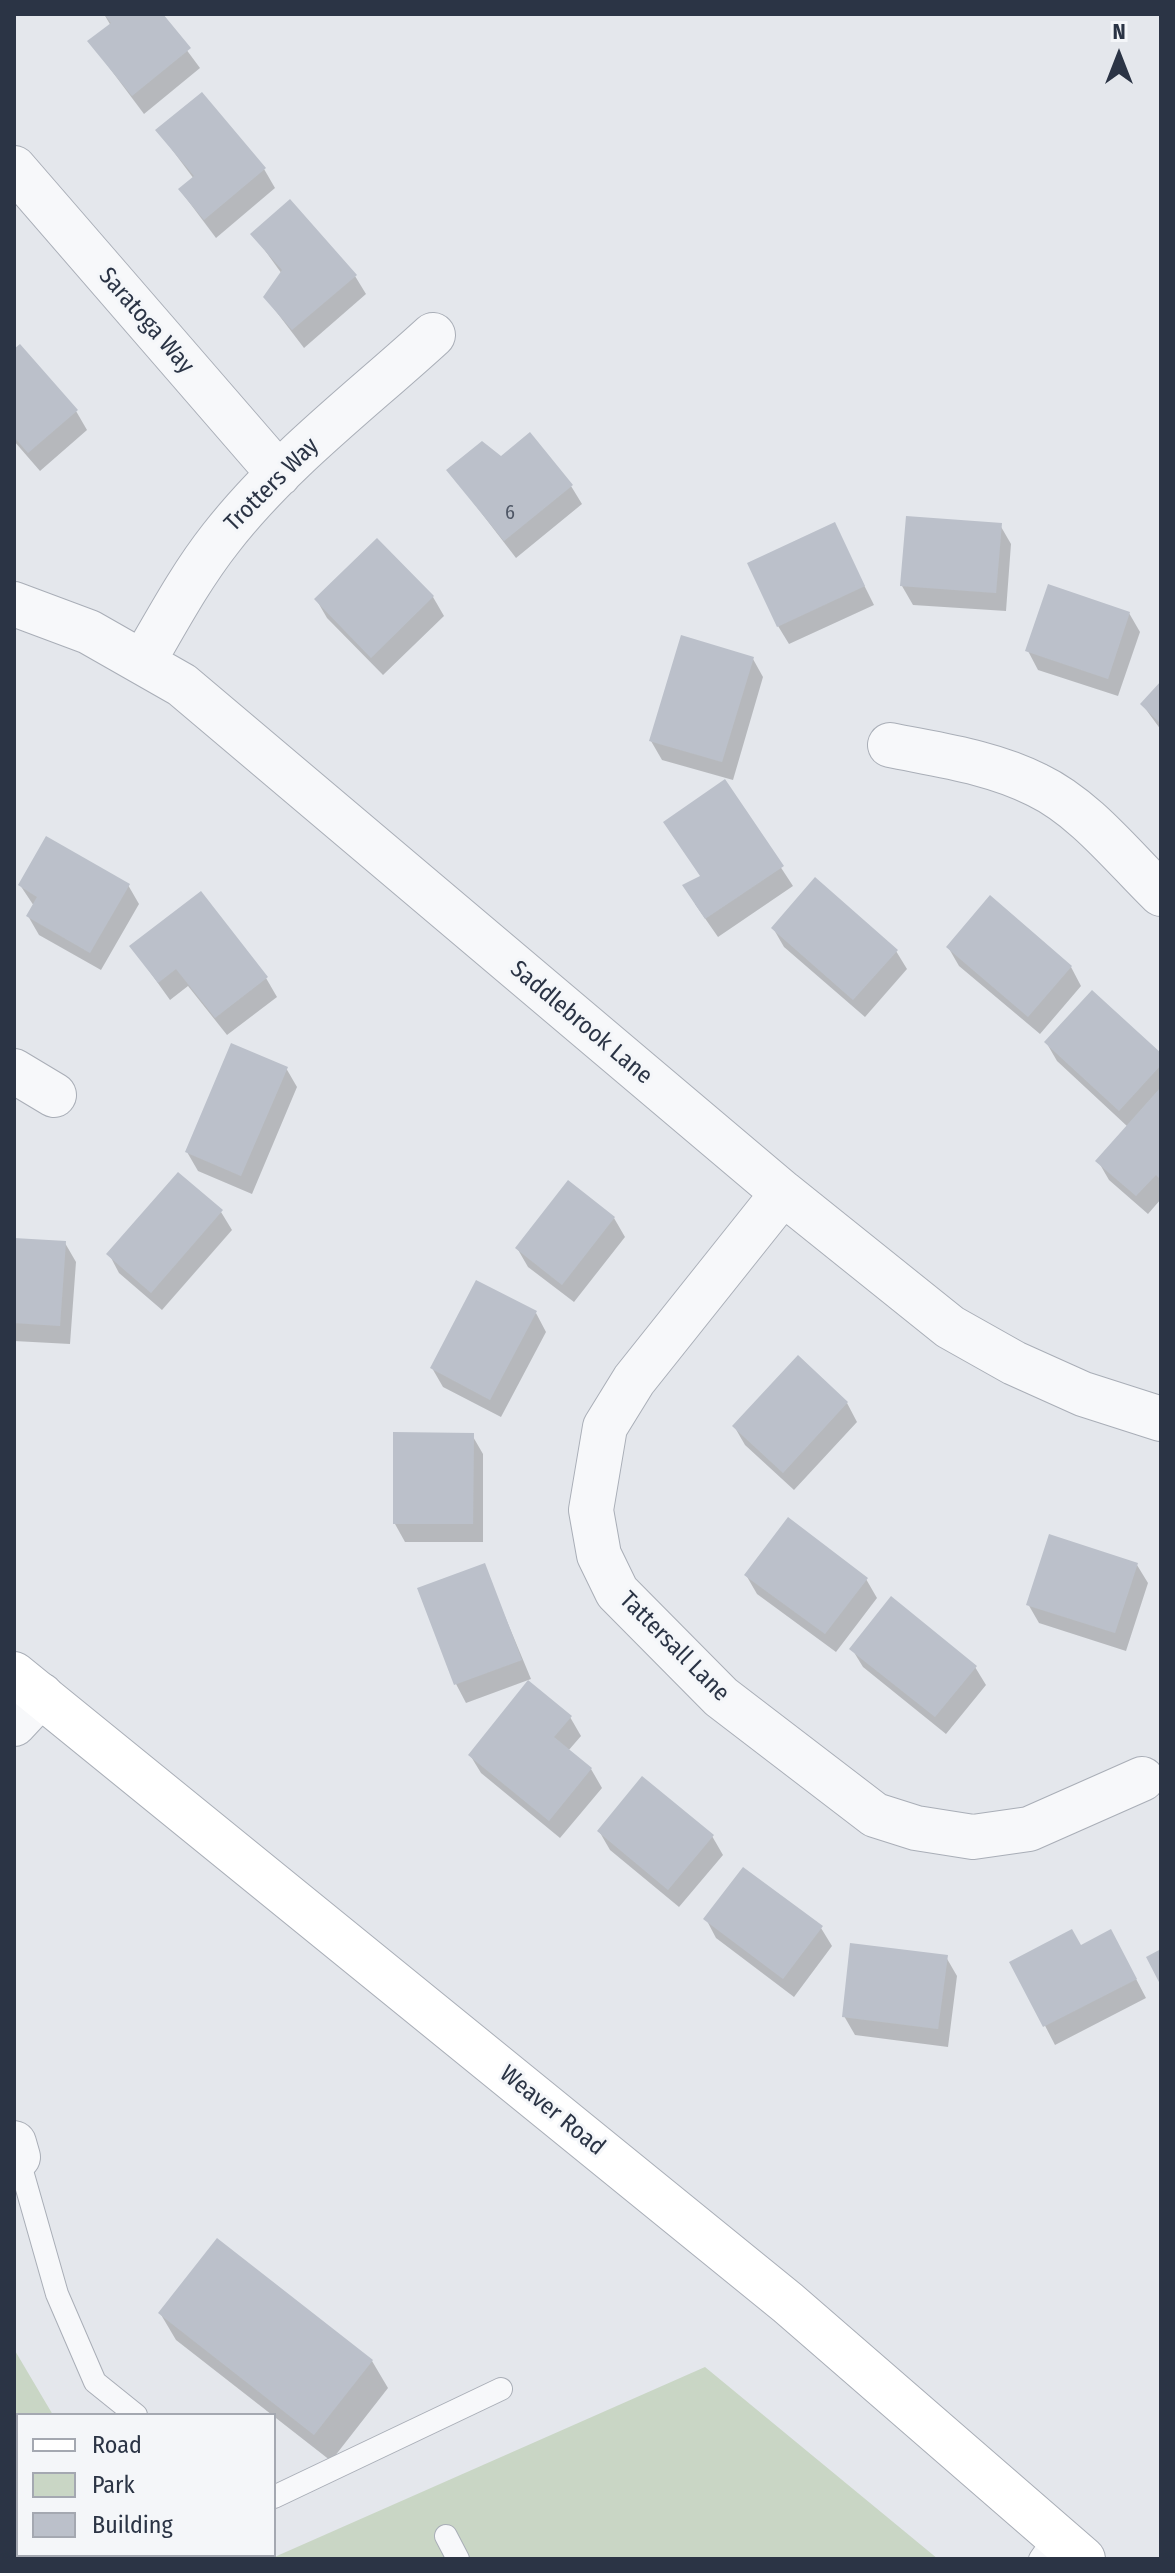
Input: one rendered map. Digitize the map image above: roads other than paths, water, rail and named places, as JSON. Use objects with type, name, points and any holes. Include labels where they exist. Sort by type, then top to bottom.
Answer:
[{"type":"main road","name":"Weaver Road","points":[[23,1698],[788,2303],[1059,2551]]},
{"type":"street","name":"Saratoga Way","points":[[14,168],[279,474]]},
{"type":"street","name":"Trotters Way","points":[[143,662],[214,547],[279,474],[433,335]]},
{"type":"street","name":"Saddlebrook Lane","points":[[14,604],[89,632],[182,685],[783,1193],[950,1327],[1014,1363],[1083,1394],[1161,1419]]},
{"type":"street","points":[[890,745],[1001,769],[1040,786],[1087,821],[1161,894]]},
{"type":"street","points":[[14,1071],[54,1095]]},
{"type":"street","name":"Tattersall Lane","points":[[783,1193],[634,1380],[605,1427],[591,1510],[599,1555],[617,1592],[721,1697],[875,1815],[916,1828],[973,1837],[1029,1829],[1142,1779]]},
{"type":"lane","points":[[16,2150],[57,2294],[95,2382],[134,2413]]},
{"type":"lane","points":[[276,2496],[501,2389]]},
{"type":"lane","points":[[446,2536],[458,2559]]}]
